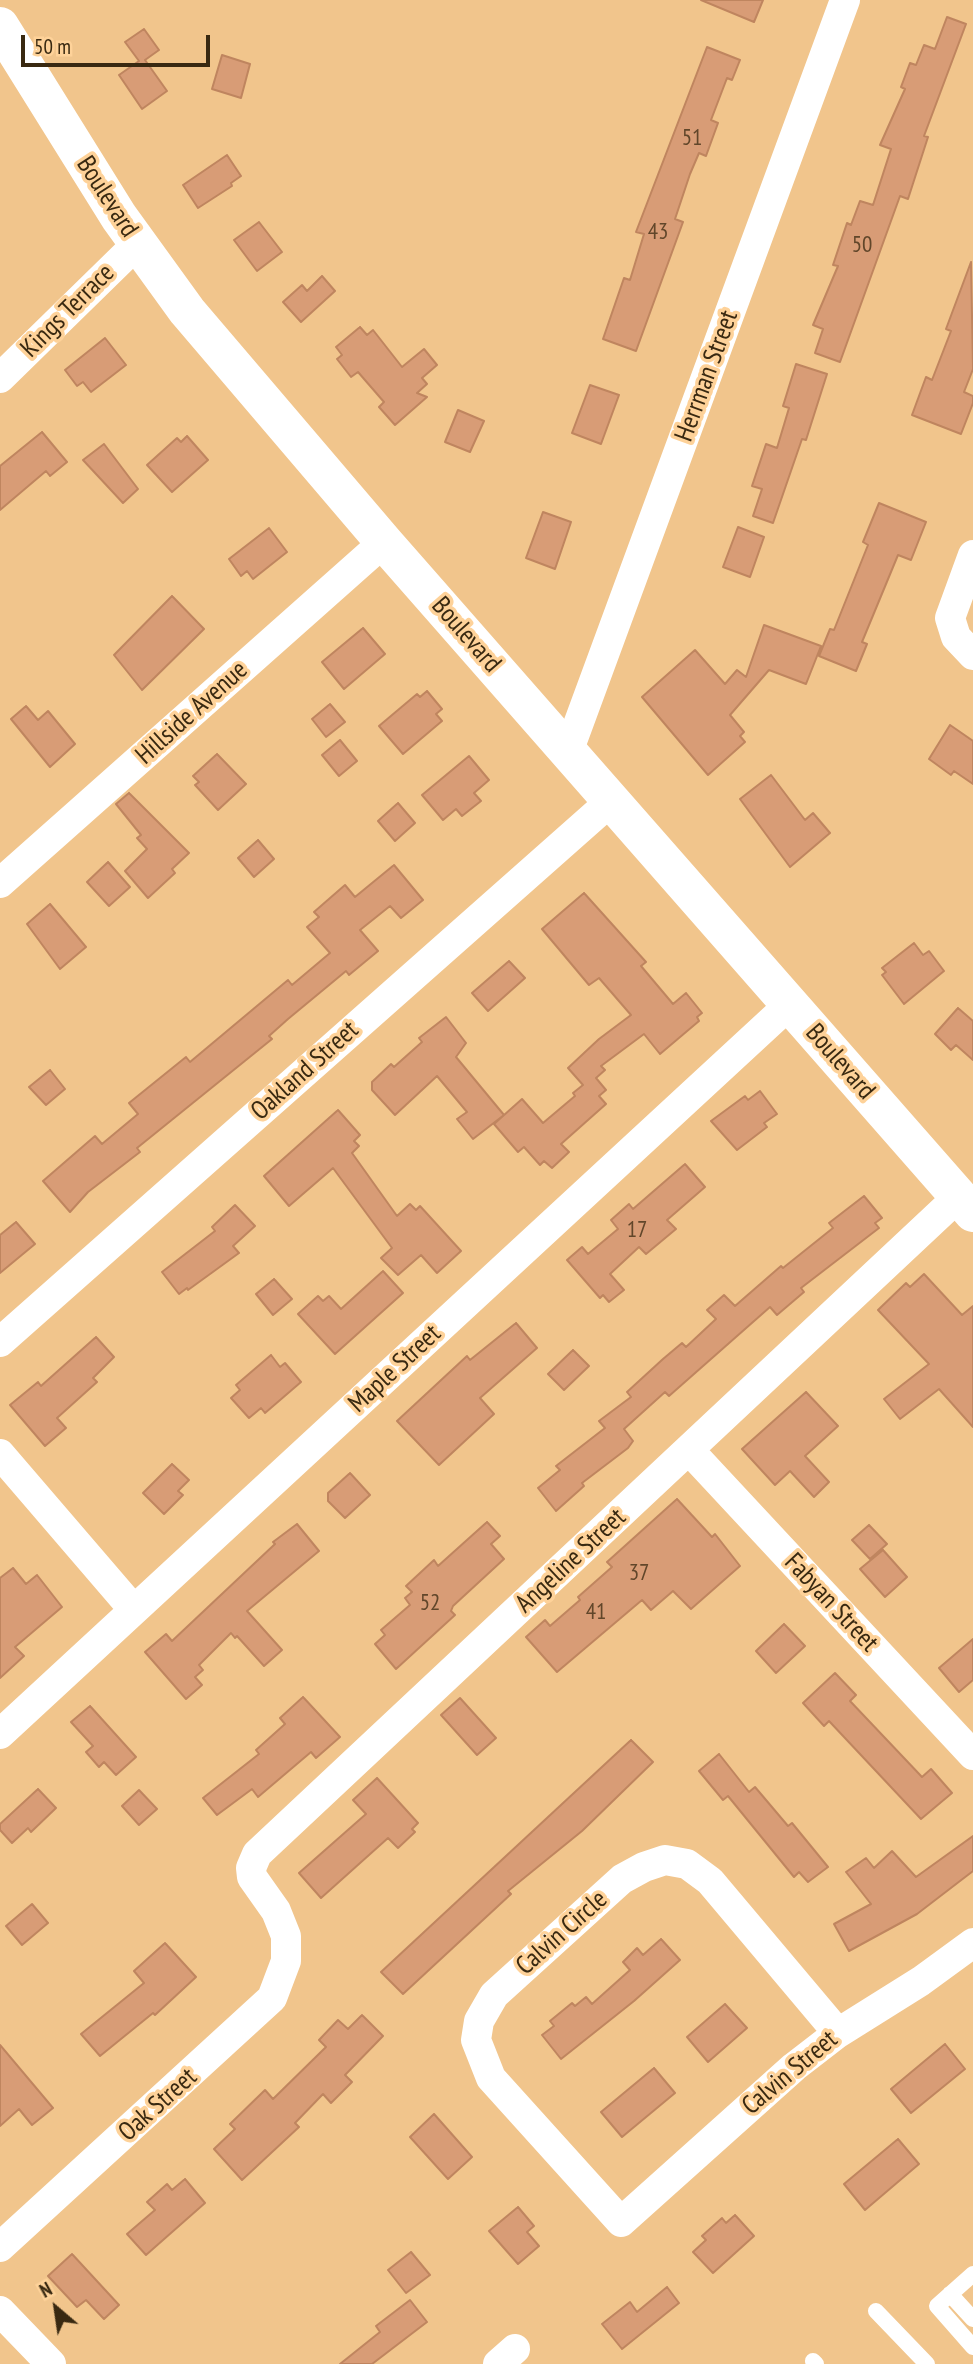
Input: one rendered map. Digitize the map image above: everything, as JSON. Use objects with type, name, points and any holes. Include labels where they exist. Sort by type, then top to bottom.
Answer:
[{"type":"main road","name":"Boulevard","points":[[0,26],[137,244],[201,329],[384,542],[966,1205]]},
{"type":"street","name":"Herrman Street","points":[[568,752],[845,0]]},
{"type":"street","name":"Kings Terrace","points":[[0,378],[137,244]]},
{"type":"street","name":"Hillside Avenue","points":[[0,883],[384,542]]},
{"type":"street","points":[[973,555],[950,618],[956,636],[973,655]]},
{"type":"street","name":"Oakland Street","points":[[0,1342],[611,801]]},
{"type":"street","name":"Maple Street","points":[[0,1734],[790,1004]]},
{"type":"street","name":"Angeline Street","points":[[286,1945],[283,1923],[252,1877],[251,1868],[257,1854],[689,1450],[966,1205]]},
{"type":"street","name":"Fabyan Street","points":[[689,1450],[973,1755]]},
{"type":"street","points":[[0,1454],[134,1610]]},
{"type":"street","name":"Calvin Circle","points":[[621,2222],[491,2078],[476,2040],[482,2011],[494,1996],[622,1879],[643,1867],[665,1860],[680,1862],[695,1869],[710,1881],[838,2033]]},
{"type":"street","name":"Calvin Street","points":[[621,2222],[794,2067],[838,2033],[921,1981],[973,1943]]},
{"type":"street","name":"Oak Street","points":[[0,2247],[264,2009],[283,1974],[286,1945]]},
{"type":"street","points":[[0,2311],[51,2364]]},
{"type":"lane","points":[[970,2283],[950,2294],[937,2306],[973,2347]]},
{"type":"lane","points":[[950,2294],[973,2319]]},
{"type":"lane","points":[[876,2311],[927,2364]]},
{"type":"building","points":[[701,0],[763,0],[754,22]]},
{"type":"building","points":[[947,17],[966,24],[924,136],[928,137],[908,199],[900,196],[840,362],[815,353],[823,329],[813,325],[838,266],[833,265],[847,223],[851,225],[860,201],[873,205],[891,149],[880,145],[905,89],[901,87],[910,63],[916,65],[924,45],[935,49]]},
{"type":"building","points":[[144,29],[159,50],[145,60],[167,91],[142,109],[119,75],[139,61],[125,42]]},
{"type":"building","points":[[707,47],[740,60],[732,80],[727,78],[711,120],[718,123],[706,156],[699,153],[690,174],[675,219],[683,222],[636,351],[603,339],[624,278],[630,280],[644,234],[636,232]]},
{"type":"building","points":[[222,55],[250,64],[241,98],[212,89]]},
{"type":"building","points":[[227,155],[241,176],[231,183],[232,186],[198,208],[183,185]]},
{"type":"building","points":[[259,222],[282,252],[257,271],[234,240]]},
{"type":"building","points":[[971,262],[973,369],[964,392],[973,396],[973,403],[961,434],[912,415],[926,377],[932,380],[951,331],[946,329]]},
{"type":"building","points":[[322,276],[335,291],[301,322],[283,302],[302,285],[307,291]]},
{"type":"building","points":[[360,327],[367,335],[373,330],[402,367],[424,349],[437,365],[422,378],[427,384],[417,393],[427,397],[395,425],[379,407],[384,402],[358,372],[351,377],[337,359],[342,355],[336,347]]},
{"type":"building","points":[[105,338],[126,365],[91,392],[83,382],[77,386],[65,370]]},
{"type":"building","points":[[796,364],[827,374],[806,440],[802,439],[773,523],[753,516],[762,489],[752,486],[766,444],[777,448],[789,408],[783,406]]},
{"type":"building","points":[[590,385],[619,395],[601,444],[572,433]]},
{"type":"building","points":[[458,410],[484,421],[470,452],[445,442]]},
{"type":"building","points":[[42,432],[67,462],[50,476],[46,471],[0,510],[0,466]]},
{"type":"building","points":[[187,436],[208,460],[172,492],[147,465],[177,438],[181,442]]},
{"type":"building","points":[[104,444],[138,489],[123,503],[83,460]]},
{"type":"building","points":[[879,503],[926,522],[911,560],[898,555],[862,642],[867,644],[856,671],[819,656],[830,629],[834,630],[868,545],[863,542]]},
{"type":"building","points":[[543,512],[571,522],[555,569],[526,558]]},
{"type":"building","points":[[738,527],[764,537],[750,577],[723,567]]},
{"type":"building","points":[[269,528],[287,552],[253,579],[247,571],[241,576],[229,559]]},
{"type":"building","points":[[172,596],[204,629],[142,690],[114,655]]},
{"type":"building","points":[[764,625],[821,646],[806,684],[769,670],[730,715],[744,732],[740,736],[745,742],[708,775],[642,697],[695,650],[725,684],[737,670],[746,677]]},
{"type":"building","points":[[363,628],[385,654],[344,689],[322,662]]},
{"type":"building","points":[[427,691],[442,709],[436,714],[442,721],[403,754],[379,726],[417,694],[420,697]]},
{"type":"building","points":[[330,704],[345,722],[326,737],[312,719]]},
{"type":"building","points":[[26,706],[38,720],[48,711],[75,744],[50,767],[11,719]]},
{"type":"building","points":[[950,725],[973,741],[973,784],[954,771],[951,775],[929,759]]},
{"type":"building","points":[[340,740],[357,761],[339,776],[322,755]]},
{"type":"building","points":[[217,754],[246,784],[218,810],[195,785],[199,782],[193,776]]},
{"type":"building","points":[[469,756],[489,780],[474,793],[481,801],[462,816],[456,809],[443,820],[422,795]]},
{"type":"building","points":[[771,775],[805,820],[813,813],[830,833],[790,867],[740,799]]},
{"type":"building","points":[[129,793],[189,853],[172,869],[175,873],[148,898],[125,871],[147,849],[137,838],[141,835],[116,804]]},
{"type":"building","points":[[398,803],[415,823],[395,841],[378,821]]},
{"type":"building","points":[[258,840],[274,859],[254,877],[238,858]]},
{"type":"building","points":[[108,862],[130,887],[109,906],[87,882]]},
{"type":"building","points":[[394,865],[423,900],[401,918],[390,906],[360,930],[378,951],[349,975],[346,971],[288,1019],[269,1036],[272,1039],[137,1148],[140,1152],[88,1192],[70,1212],[43,1181],[95,1136],[102,1144],[138,1114],[129,1103],[186,1057],[190,1062],[288,980],[292,985],[330,953],[307,927],[319,917],[314,912],[345,885],[355,897]]},
{"type":"building","points":[[584,893],[646,962],[641,966],[673,1004],[686,993],[702,1013],[697,1017],[699,1021],[660,1054],[644,1034],[601,1066],[605,1070],[596,1078],[606,1090],[599,1096],[606,1104],[561,1144],[569,1152],[552,1168],[544,1161],[540,1165],[524,1147],[518,1152],[494,1124],[522,1099],[543,1123],[575,1096],[573,1093],[583,1085],[568,1068],[599,1039],[631,1015],[599,978],[589,985],[542,929]]},
{"type":"building","points":[[50,904],[86,947],[60,969],[27,924]]},
{"type":"building","points":[[914,943],[923,955],[929,951],[944,971],[904,1004],[882,975],[886,972],[882,968]]},
{"type":"building","points":[[509,961],[525,978],[488,1011],[472,993]]},
{"type":"building","points":[[958,1008],[973,1021],[973,1060],[956,1045],[951,1050],[935,1034]]},
{"type":"building","points":[[446,1017],[466,1043],[456,1057],[504,1115],[473,1139],[457,1119],[467,1112],[437,1076],[395,1115],[372,1090],[372,1082],[391,1064],[394,1067],[422,1042],[419,1038]]},
{"type":"building","points":[[50,1070],[65,1089],[46,1105],[29,1087]]},
{"type":"building","points":[[760,1091],[777,1114],[764,1123],[767,1127],[737,1150],[711,1121],[745,1096],[748,1100]]},
{"type":"building","points":[[338,1110],[360,1135],[354,1141],[359,1146],[352,1153],[397,1216],[410,1204],[416,1210],[420,1206],[461,1251],[437,1273],[421,1255],[398,1275],[381,1258],[392,1248],[333,1168],[289,1206],[264,1176]]},
{"type":"building","points":[[685,1164],[705,1187],[667,1220],[676,1229],[646,1254],[639,1247],[610,1274],[624,1290],[609,1302],[603,1295],[600,1298],[567,1260],[582,1247],[588,1254],[618,1229],[611,1220],[629,1204],[633,1209]]},
{"type":"building","points":[[864,1196],[882,1218],[875,1223],[879,1228],[801,1288],[804,1292],[777,1315],[770,1307],[669,1396],[665,1392],[624,1429],[633,1441],[628,1448],[582,1483],[584,1486],[556,1511],[538,1488],[560,1470],[556,1466],[605,1428],[599,1421],[631,1397],[627,1392],[682,1343],[686,1347],[716,1319],[707,1310],[724,1295],[735,1306],[781,1266],[783,1268],[833,1228],[829,1223]]},
{"type":"building","points":[[235,1205],[255,1226],[233,1246],[239,1253],[179,1294],[162,1272],[215,1231],[212,1227]]},
{"type":"building","points":[[16,1222],[35,1244],[0,1273],[0,1235]]},
{"type":"building","points":[[383,1271],[403,1293],[335,1354],[298,1314],[318,1296],[323,1301],[329,1296],[341,1309]]},
{"type":"building","points":[[924,1274],[962,1315],[973,1306],[973,1427],[939,1389],[900,1419],[884,1399],[929,1364],[878,1310],[906,1283],[910,1287]]},
{"type":"building","points":[[274,1279],[292,1299],[273,1315],[256,1294]]},
{"type":"building","points":[[516,1323],[537,1348],[480,1398],[494,1414],[439,1465],[397,1421],[467,1356],[470,1360]]},
{"type":"building","points":[[96,1337],[114,1357],[93,1378],[97,1382],[57,1418],[66,1428],[45,1446],[10,1405],[38,1382],[41,1386]]},
{"type":"building","points":[[573,1350],[589,1366],[564,1390],[548,1374]]},
{"type":"building","points":[[271,1355],[280,1367],[285,1363],[301,1382],[265,1413],[261,1408],[249,1418],[231,1398],[240,1390],[236,1385]]},
{"type":"building","points":[[806,1392],[838,1426],[805,1456],[829,1482],[814,1497],[790,1471],[775,1485],[742,1449]]},
{"type":"building","points":[[172,1464],[189,1480],[178,1491],[183,1495],[164,1514],[143,1493]]},
{"type":"building","points":[[350,1473],[370,1495],[345,1518],[328,1501],[328,1493]]},
{"type":"building","points":[[677,1499],[712,1537],[715,1534],[740,1566],[691,1609],[673,1591],[651,1610],[642,1600],[557,1672],[526,1637],[545,1620],[550,1626],[580,1600],[578,1597],[612,1567],[607,1562]]},
{"type":"building","points":[[487,1522],[500,1536],[491,1544],[504,1559],[453,1606],[451,1611],[455,1615],[396,1669],[375,1644],[385,1635],[381,1630],[410,1605],[405,1598],[412,1592],[406,1586],[434,1560],[438,1566]]},
{"type":"building","points":[[297,1524],[319,1551],[247,1611],[282,1650],[264,1666],[237,1636],[235,1638],[231,1633],[199,1665],[203,1670],[195,1677],[202,1685],[186,1699],[145,1652],[166,1634],[172,1641],[275,1544],[273,1542]]},
{"type":"building","points":[[869,1525],[887,1544],[870,1559],[852,1540]]},
{"type":"building","points":[[883,1550],[907,1577],[885,1597],[860,1569]]},
{"type":"building","points":[[13,1568],[26,1584],[37,1575],[62,1607],[15,1647],[24,1656],[0,1678],[0,1578]]},
{"type":"building","points":[[784,1624],[805,1646],[776,1673],[756,1651]]},
{"type":"building","points":[[973,1639],[973,1680],[959,1692],[939,1668]]},
{"type":"building","points":[[835,1673],[856,1695],[850,1701],[922,1777],[931,1769],[952,1793],[921,1819],[829,1721],[824,1726],[803,1703]]},
{"type":"building","points":[[303,1697],[340,1737],[316,1758],[311,1752],[258,1797],[252,1789],[217,1815],[203,1798],[259,1754],[256,1750],[285,1724],[280,1718]]},
{"type":"building","points":[[460,1698],[496,1738],[477,1755],[441,1715]]},
{"type":"building","points":[[90,1706],[136,1757],[116,1775],[104,1762],[99,1767],[86,1752],[93,1746],[71,1722]]},
{"type":"building","points":[[631,1740],[653,1762],[582,1831],[508,1891],[511,1894],[403,1994],[381,1972]]},
{"type":"building","points":[[719,1754],[749,1792],[755,1787],[788,1826],[792,1823],[828,1867],[808,1882],[799,1872],[794,1877],[728,1796],[723,1800],[699,1771]]},
{"type":"building","points":[[377,1778],[418,1823],[412,1829],[415,1832],[398,1848],[388,1838],[321,1898],[299,1873],[366,1814],[353,1800]]},
{"type":"building","points":[[38,1789],[56,1808],[31,1832],[28,1828],[12,1843],[0,1830],[0,1824]]},
{"type":"building","points":[[139,1790],[157,1809],[139,1825],[122,1806]]},
{"type":"building","points":[[973,1836],[973,1871],[917,1914],[849,1951],[834,1924],[871,1904],[846,1872],[866,1858],[874,1868],[892,1851],[916,1877]]},
{"type":"building","points":[[32,1904],[48,1923],[22,1945],[6,1926]]},
{"type":"building","points":[[661,1939],[680,1960],[561,2059],[542,2035],[554,2026],[550,2021],[572,2003],[575,2006],[586,1997],[592,2004],[630,1970],[623,1962],[637,1948],[643,1955]]},
{"type":"building","points":[[165,1943],[196,1977],[155,2015],[153,2013],[100,2056],[81,2034],[144,1983],[134,1971]]},
{"type":"building","points":[[725,2004],[747,2028],[708,2062],[687,2037]]},
{"type":"building","points":[[362,2015],[383,2036],[345,2075],[352,2082],[331,2103],[323,2094],[295,2123],[299,2127],[242,2180],[214,2149],[235,2129],[230,2124],[265,2090],[273,2099],[326,2047],[319,2040],[338,2020],[348,2029]]},
{"type":"building","points":[[945,2044],[965,2069],[911,2113],[891,2089]]},
{"type":"building","points":[[0,2045],[53,2108],[32,2125],[19,2109],[0,2126]]},
{"type":"building","points":[[654,2068],[675,2093],[622,2137],[601,2112]]},
{"type":"building","points":[[434,2114],[472,2157],[448,2179],[410,2137]]},
{"type":"building","points":[[898,2139],[919,2164],[865,2210],[844,2184]]},
{"type":"building","points":[[185,2179],[205,2203],[146,2255],[127,2234],[155,2210],[147,2202],[167,2184],[172,2190]]},
{"type":"building","points":[[518,2207],[534,2226],[527,2232],[539,2246],[518,2264],[489,2231]]},
{"type":"building","points":[[735,2215],[754,2236],[713,2273],[693,2252],[706,2240],[702,2236],[722,2218],[726,2223]]},
{"type":"building","points":[[411,2252],[430,2275],[406,2293],[388,2270]]},
{"type":"building","points":[[72,2254],[119,2305],[104,2319],[86,2300],[77,2307],[48,2276]]},
{"type":"building","points":[[667,2287],[679,2303],[622,2349],[602,2324],[630,2302],[637,2312]]},
{"type":"building","points":[[410,2300],[427,2322],[372,2364],[340,2364],[380,2332],[376,2326]]}]
